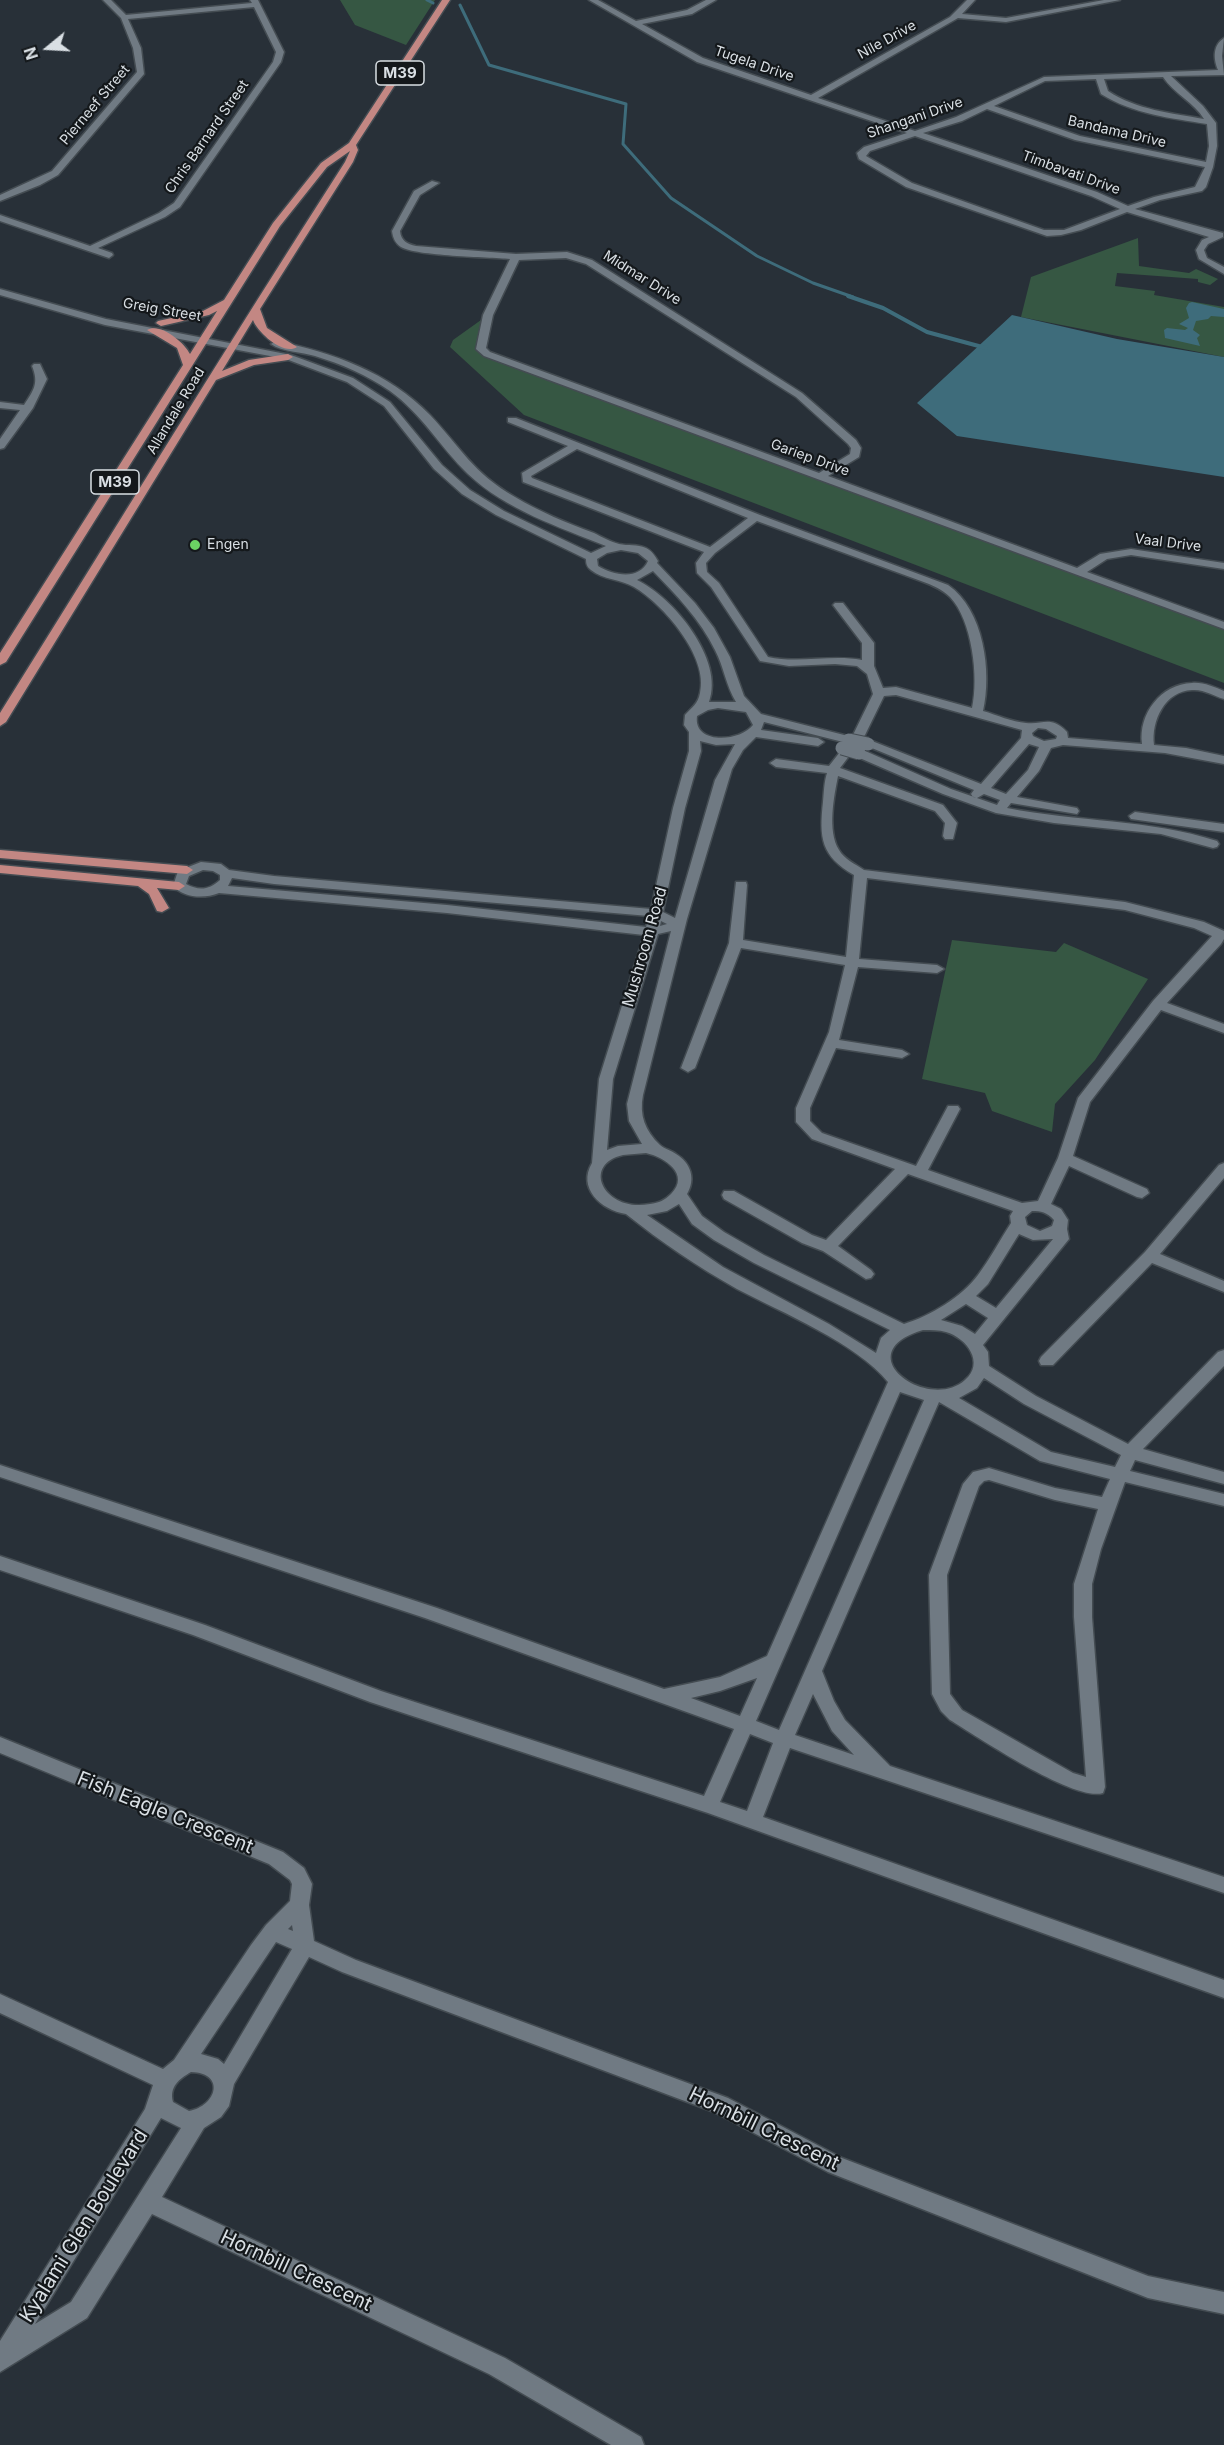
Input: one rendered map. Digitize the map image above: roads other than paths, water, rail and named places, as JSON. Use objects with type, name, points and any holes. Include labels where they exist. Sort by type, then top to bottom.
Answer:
[{"type":"main road","name":"Allandale Road","points":[[0,662],[276,225],[324,165],[352,145],[446,0]]},
{"type":"main road","name":"Allandale Road","points":[[0,722],[349,162],[354,150],[352,145]]},
{"type":"main road","points":[[161,323],[206,313],[227,301]]},
{"type":"main road","points":[[256,310],[257,323],[262,331],[290,352]]},
{"type":"main road","points":[[152,330],[176,341],[186,351],[188,367]]},
{"type":"main road","points":[[213,379],[252,362],[290,352]]},
{"type":"main road","points":[[0,854],[188,870]]},
{"type":"main road","points":[[0,869],[179,886]]},
{"type":"main road","points":[[141,883],[155,892],[162,908]]},
{"type":"street","name":"Pierneef Street","points":[[0,198],[56,173],[139,75],[141,64],[124,16],[106,0]]},
{"type":"street","name":"Tugela Drive","points":[[593,0],[635,22],[690,56],[916,135]]},
{"type":"street","points":[[635,22],[689,12],[712,0]]},
{"type":"street","name":"Nile Drive","points":[[812,98],[957,16],[970,0]]},
{"type":"street","points":[[957,16],[1006,20],[1116,0]]},
{"type":"street","points":[[124,16],[255,2]]},
{"type":"street","name":"Chris Barnard Street","points":[[90,249],[162,215],[177,204],[277,62],[280,52],[255,2]]},
{"type":"street","points":[[1224,40],[1219,48],[1218,64],[1224,72]]},
{"type":"street","name":"Shangani Drive","points":[[1126,209],[1064,232],[1041,232],[909,185],[862,157],[861,153],[867,149],[916,135],[987,106],[1039,80],[1224,72]]},
{"type":"street","points":[[1126,209],[1162,197],[1197,190],[1203,182],[1213,139],[1212,123],[1202,109],[1178,91],[1166,75]]},
{"type":"street","points":[[1100,78],[1104,92],[1113,98],[1146,109],[1212,123]]},
{"type":"street","name":"Bandama Drive","points":[[987,106],[1078,138],[1208,165]]},
{"type":"street","name":"Timbavati Drive","points":[[916,135],[1094,194],[1126,209],[1220,235]]},
{"type":"street","name":"Midmar Drive","points":[[435,183],[417,193],[396,231],[396,236],[402,245],[416,249],[516,257],[571,255],[589,262],[666,308],[799,395],[822,415],[856,448],[855,455],[819,477]]},
{"type":"street","points":[[0,218],[110,255]]},
{"type":"street","points":[[1220,235],[1205,242],[1200,250],[1203,259],[1224,271]]},
{"type":"street","name":"Gariep Drive","points":[[516,257],[488,315],[481,345],[482,351],[1224,627]]},
{"type":"street","name":"Greig Street","points":[[0,292],[81,313],[105,322],[290,352]]},
{"type":"street","name":"Greig Street","points":[[81,313],[161,323],[207,337]]},
{"type":"street","points":[[290,352],[348,363],[391,386],[427,417],[456,455],[480,479],[545,515],[618,547]]},
{"type":"street","points":[[290,352],[371,392],[387,404],[438,467],[466,492],[500,513],[591,557],[591,563],[597,571],[638,584],[652,594],[685,631],[702,663],[707,682],[700,708],[724,704],[982,789],[1004,804],[1046,818],[1164,829],[1219,847]]},
{"type":"street","points":[[0,446],[28,408],[41,383],[37,366]]},
{"type":"street","points":[[0,405],[28,408]]},
{"type":"street","points":[[512,420],[756,517],[938,584],[953,593],[962,604],[968,618],[978,661],[981,688],[977,713]]},
{"type":"street","points":[[577,445],[526,475],[527,480],[711,551]]},
{"type":"street","points":[[756,517],[711,551],[701,563],[702,573],[715,585],[764,659],[776,664],[845,661],[859,663],[868,667],[874,676],[879,694]]},
{"type":"street","points":[[591,563],[598,552],[618,547],[634,548],[651,556],[653,565],[687,600],[723,653],[738,696],[759,725],[751,735]]},
{"type":"street","name":"Vaal Drive","points":[[1077,573],[1104,556],[1131,552],[1224,566]]},
{"type":"street","points":[[618,577],[640,574],[653,565]]},
{"type":"street","points":[[839,604],[868,643],[868,667]]},
{"type":"street","points":[[1149,749],[1147,729],[1151,717],[1159,705],[1175,691],[1191,686],[1224,695]]},
{"type":"street","points":[[1043,1206],[1065,1158],[1083,1101],[1158,1004],[1223,933],[1125,906],[861,873],[848,866],[832,852],[826,841],[833,770],[844,752],[858,737],[879,694],[885,691],[896,691],[977,713],[1028,733],[1035,743],[1047,745],[1062,741],[1196,754],[1224,760]]},
{"type":"street","name":"Mushroom Road","points":[[700,708],[689,720],[694,733],[695,751],[691,772],[679,808],[652,932],[606,1079],[598,1163],[592,1178],[596,1192],[610,1204],[631,1210],[664,1206],[680,1195],[684,1188],[684,1173],[675,1159],[656,1150],[637,1126],[634,1104],[645,1070],[679,926],[723,775],[736,748],[751,735]]},
{"type":"street","points":[[969,799],[982,789],[1037,725],[1049,725],[1058,729],[1063,735],[1062,741]]},
{"type":"street","points":[[694,733],[715,741],[732,742],[751,735],[845,744]]},
{"type":"street","points":[[1004,804],[1033,771],[1047,745]]},
{"type":"street","points":[[864,749],[969,799],[1162,818],[1224,829]]},
{"type":"street","points":[[776,763],[833,770],[939,808],[951,823],[949,836]]},
{"type":"street","points":[[1219,847],[1209,837],[1224,829]]},
{"type":"street","points":[[209,866],[226,873],[274,880],[656,913],[679,926],[652,932],[447,909],[217,889],[194,892],[179,886],[180,878],[188,870],[209,866]]},
{"type":"street","points":[[217,889],[226,881],[226,873]]},
{"type":"street","points":[[861,873],[852,962],[836,1032],[803,1108],[803,1122],[817,1136],[919,1173],[1020,1216],[1027,1233],[1049,1235],[1062,1225],[1059,1216],[1043,1206],[1028,1206],[1020,1216],[983,1280],[966,1297],[923,1324]]},
{"type":"street","points":[[688,1068],[736,944],[741,885]]},
{"type":"street","points":[[736,944],[852,962],[937,969]]},
{"type":"street","points":[[1158,1004],[1224,1029]]},
{"type":"street","points":[[831,1043],[902,1054]]},
{"type":"street","points":[[919,1173],[953,1109]]},
{"type":"street","points":[[598,1163],[624,1149],[656,1150]]},
{"type":"street","points":[[1065,1158],[1142,1193]]},
{"type":"street","points":[[828,1247],[904,1168]]},
{"type":"street","points":[[1047,1361],[1150,1257],[1224,1168]]},
{"type":"street","points":[[680,1195],[697,1220],[719,1236],[805,1282],[902,1329]]},
{"type":"street","points":[[729,1195],[807,1239],[828,1247],[866,1274]]},
{"type":"street","name":"Mushroom Road","points":[[631,1210],[717,1270],[861,1348],[884,1367]]},
{"type":"street","points":[[975,1344],[1056,1247],[1061,1239],[1059,1229]]},
{"type":"street","points":[[1150,1257],[1224,1287]]},
{"type":"street","points":[[966,1297],[998,1316]]},
{"type":"street","points":[[923,1324],[947,1326],[968,1336],[980,1352],[982,1369],[972,1384],[953,1394],[938,1396],[917,1393],[896,1383],[884,1367],[883,1349],[887,1341],[902,1329],[923,1324]]},
{"type":"street","points":[[1107,1504],[1055,1494],[989,1474],[981,1474],[975,1477],[971,1484],[938,1575],[941,1694],[947,1706],[956,1715],[1068,1780],[1096,1787],[1084,1650],[1083,1584],[1092,1549],[1106,1517],[1107,1504],[1130,1452],[1224,1356]]},
{"type":"street","points":[[982,1369],[1030,1400],[1130,1452],[1224,1478]]},
{"type":"street","points":[[709,1806],[896,1383]]},
{"type":"street","points":[[938,1396],[1046,1457],[1224,1500]]},
{"type":"street","points":[[752,1822],[813,1672],[938,1396]]},
{"type":"street","points":[[0,1471],[430,1613],[784,1740],[1224,1885]]},
{"type":"street","points":[[0,1563],[199,1630],[376,1697],[709,1806],[1224,1989]]},
{"type":"street","points":[[664,1696],[709,1688],[747,1676],[772,1662]]},
{"type":"street","points":[[813,1672],[823,1702],[839,1727],[889,1774]]},
{"type":"street","name":"Fish Eagle Crescent","points":[[0,1745],[276,1858],[300,1878],[302,1893],[299,1905],[305,1946]]},
{"type":"street","points":[[299,1905],[273,1931],[182,2065],[163,2085],[162,2101],[175,2117],[197,2120],[216,2109],[222,2101],[225,2081],[305,1946]]},
{"type":"street","name":"Hornbill Crescent","points":[[273,1931],[350,1966],[721,2105],[835,2165],[1148,2287],[1224,2303]]},
{"type":"street","points":[[0,2002],[163,2085]]},
{"type":"street","points":[[182,2065],[192,2062],[213,2066],[225,2081]]},
{"type":"street","name":"Kyalami Glen Boulevard","points":[[1,2360],[153,2114],[163,2085]]},
{"type":"street","name":"Kyalami Glen Boulevard","points":[[1,2360],[23,2343],[79,2310],[197,2120]]},
{"type":"street","name":"Hornbill Crescent","points":[[148,2201],[497,2366],[633,2445]]},
{"type":"water","points":[[1192,302],[1224,309],[1224,317],[1211,316],[1208,319],[1196,321],[1193,330],[1200,335],[1197,338],[1200,346],[1165,338],[1164,330],[1167,328],[1185,330],[1188,328],[1179,324],[1189,318],[1186,308]]},
{"type":"water","points":[[1012,315],[1117,339],[1224,357],[1224,477],[957,436],[917,403]]},
{"type":"waterway","points":[[427,0],[433,3]]},
{"type":"waterway","points":[[460,5],[489,65],[626,104],[623,144],[671,198],[757,256],[813,283],[853,297]]},
{"type":"waterway","points":[[848,296],[883,308],[927,332],[986,348]]},
{"type":"place","name":"Engen","points":[[195,545]]}]
